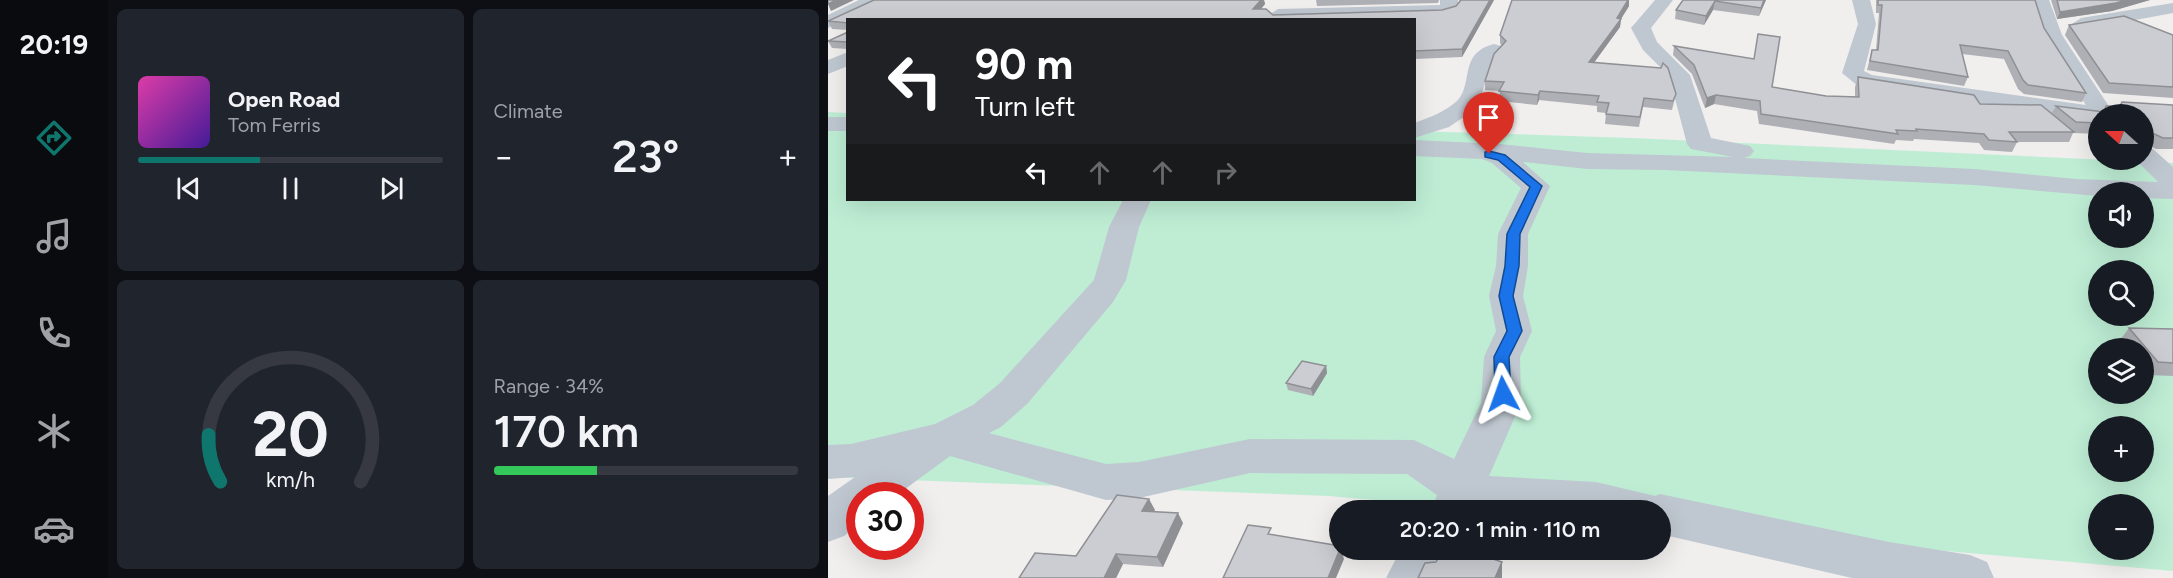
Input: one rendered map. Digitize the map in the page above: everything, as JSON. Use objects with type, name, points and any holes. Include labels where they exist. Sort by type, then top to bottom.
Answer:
[{"type":"street","points":[[828,22],[873,0]]},
{"type":"street","points":[[1276,9],[1325,13],[1442,10],[1450,7],[1449,0]]},
{"type":"street","points":[[1664,0],[1656,11],[1648,15],[1641,28],[1645,42],[1682,80],[1686,102],[1700,144]]},
{"type":"street","points":[[1861,0],[1867,24],[1852,73],[1866,81],[2088,106]]},
{"type":"street","points":[[2040,0],[2041,9],[2050,29],[2089,93],[2100,104]]},
{"type":"street","points":[[2050,29],[2173,9]]},
{"type":"street","points":[[1416,130],[1440,122],[1469,103],[1479,65],[1494,50]]},
{"type":"street","points":[[828,53],[846,56]]},
{"type":"street","points":[[828,68],[846,57]]},
{"type":"street","points":[[828,124],[846,124]]},
{"type":"street","points":[[1665,162],[1700,144],[1843,170]]},
{"type":"street","points":[[1416,148],[1587,161],[1843,170],[2173,191]]},
{"type":"street","points":[[1476,152],[1501,157],[1536,186]]},
{"type":"street","points":[[1457,500],[1501,403],[1502,357],[1515,331],[1506,296],[1512,266],[1513,234],[1536,186],[1587,161]]},
{"type":"street","points":[[2154,164],[2173,182]]},
{"type":"street","points":[[854,482],[987,416],[1014,393],[1101,294],[1110,280],[1124,227],[1137,201]]},
{"type":"street","points":[[944,438],[1106,482],[1139,480],[1250,456],[1383,455],[1414,457],[1438,470],[1456,500]]},
{"type":"street","points":[[828,522],[846,493]]},
{"type":"street","points":[[1469,500],[1506,497],[1574,500]]},
{"type":"street","points":[[1671,516],[1811,546],[1854,559],[1970,578]]},
{"type":"street","points":[[1410,578],[1421,560]]},
{"type":"green space","points":[[828,112],[846,113],[846,201],[1416,201],[1416,131],[1632,138],[2088,159],[2088,170],[2154,170],[2154,162],[2173,163],[2173,571],[1671,527],[1671,500],[1373,500],[1329,496],[828,477]]},
{"type":"building","points":[[874,0],[1261,0],[1253,9],[1266,9],[1273,15],[1442,10],[1456,6],[1461,0],[1490,0],[1462,49],[1416,51],[1416,18],[846,18],[846,23],[828,21]]},
{"type":"building","points":[[1512,0],[1628,0],[1617,18],[1621,19],[1589,62],[1661,68],[1663,63],[1668,68],[1676,94],[1673,101],[1644,98],[1640,117],[1606,114],[1609,103],[1597,102],[1599,96],[1540,91],[1538,95],[1499,91],[1504,82],[1485,81],[1494,54],[1506,41],[1500,35]]},
{"type":"building","points":[[1683,0],[1764,0],[1761,8],[1715,1],[1706,16],[1676,10]]},
{"type":"building","points":[[1878,0],[2035,0],[2044,28],[2086,93],[2028,85],[2008,51],[1960,45],[1968,77],[1870,61],[1872,50],[1878,50],[1882,5],[1878,5]]},
{"type":"building","points":[[2057,0],[2126,0],[2060,12]]},
{"type":"building","points":[[2124,16],[2173,35],[2173,87],[2109,83],[2069,25]]},
{"type":"building","points":[[846,33],[846,42],[828,41]]},
{"type":"building","points":[[1758,34],[1780,37],[1772,87],[1826,96],[1859,97],[1858,77],[1974,95],[1980,104],[2041,105],[2074,132],[2009,132],[2017,142],[1989,140],[1984,134],[1916,129],[1917,131],[1896,130],[1898,134],[1761,114],[1760,101],[1716,95],[1707,98],[1694,65],[1674,46],[1754,59]]},
{"type":"building","points":[[2122,102],[2173,105],[2173,138],[2163,138],[2154,134],[2154,104],[2121,104]]},
{"type":"building","points":[[2056,106],[2088,110],[2088,123],[2076,122]]},
{"type":"building","points":[[2129,328],[2173,329],[2173,363],[2158,362],[2154,357],[2154,338],[2138,338]]},
{"type":"building","points":[[1302,361],[1326,366],[1311,389],[1286,383]]},
{"type":"building","points":[[1117,495],[1149,499],[1142,511],[1178,513],[1157,557],[1116,554],[1104,578],[1019,578],[1035,553],[1076,556]]},
{"type":"building","points":[[1248,525],[1271,528],[1268,534],[1329,544],[1329,560],[1335,560],[1328,578],[1223,578]]},
{"type":"building","points":[[1437,560],[1496,560],[1502,562],[1495,578],[1418,578],[1425,563]]},
{"type":"route","points":[[1489,154],[1501,157],[1536,186],[1529,206],[1520,217],[1513,234],[1512,266],[1506,296],[1515,331],[1500,366],[1503,394]]}]
